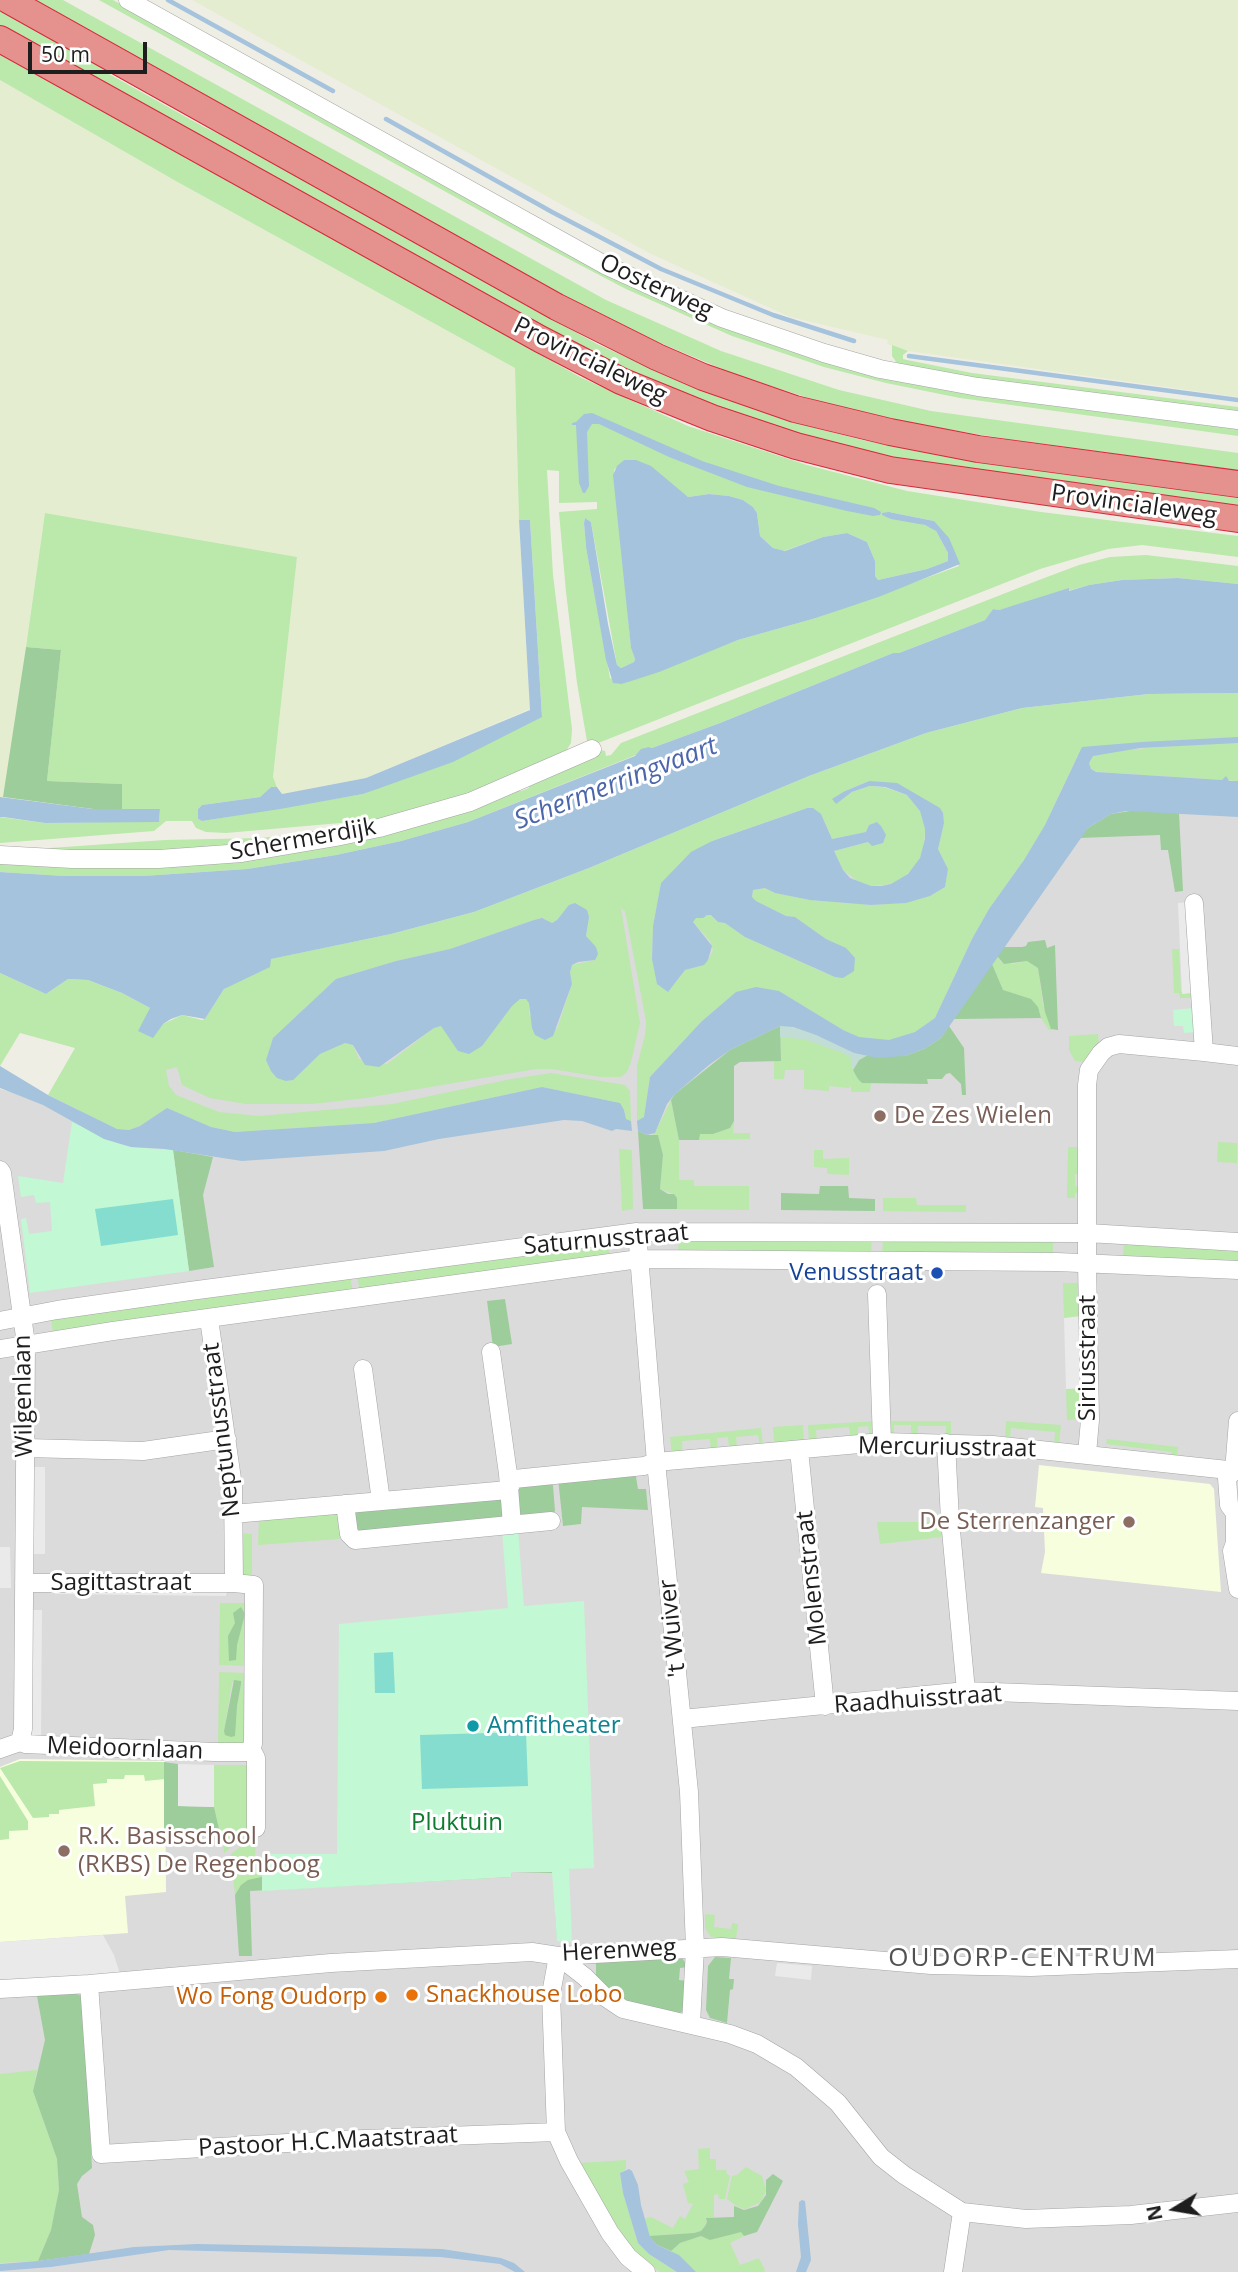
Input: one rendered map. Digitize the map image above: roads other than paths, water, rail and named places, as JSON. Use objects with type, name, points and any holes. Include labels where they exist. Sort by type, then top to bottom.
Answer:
[{"type":"highway","name":"Provincialeweg","points":[[8,0],[557,307],[703,377],[795,409],[890,432],[978,449],[1238,484]]},
{"type":"highway","name":"Provincialeweg","points":[[0,39],[540,339],[621,381],[712,418],[796,446],[890,470],[1238,519]]},
{"type":"street","name":"Oosterweg","points":[[128,0],[605,265],[734,322],[880,369],[978,387],[1238,420]]},
{"type":"street","name":"Schermerdijk","points":[[0,855],[72,859],[159,859],[242,853],[336,837],[423,817],[470,802],[592,749]]},
{"type":"street","points":[[1194,903],[1204,1052],[1238,1056]]},
{"type":"street","name":"Siriusstraat","points":[[1087,1454],[1090,1420],[1087,1263],[1089,1070],[1093,1061],[1108,1047],[1119,1044],[1204,1052]]},
{"type":"street","name":"Wilgenlaan","points":[[0,1170],[26,1344],[23,1729],[20,1742]]},
{"type":"street","name":"Saturnusstraat","points":[[0,1321],[190,1291],[637,1232],[1087,1233],[1238,1242]]},
{"type":"street","name":"'t Wuiver","points":[[637,1232],[656,1462],[689,1792],[695,1948],[691,2024]]},
{"type":"street","name":"Saturnusstraat","points":[[0,1349],[639,1259],[1087,1263],[1238,1270]]},
{"type":"street","points":[[877,1294],[882,1442]]},
{"type":"street","name":"Neptunusstraat","points":[[209,1318],[233,1486],[233,1514],[225,1583]]},
{"type":"street","points":[[491,1352],[508,1474],[512,1525]]},
{"type":"street","points":[[363,1369],[382,1501]]},
{"type":"street","points":[[1238,1421],[1236,1471],[1227,1478],[1229,1505],[1235,1513],[1235,1543],[1232,1551],[1238,1589]]},
{"type":"street","points":[[26,1448],[143,1451],[227,1439]]},
{"type":"street","name":"Mercuriusstraat","points":[[508,1490],[514,1479],[644,1466],[656,1462],[882,1442],[946,1443],[1087,1454],[1236,1471]]},
{"type":"street","points":[[946,1443],[950,1520],[966,1691]]},
{"type":"street","name":"Molenstraat","points":[[799,1450],[825,1706]]},
{"type":"street","points":[[233,1514],[508,1490]]},
{"type":"street","points":[[345,1504],[349,1534],[355,1540],[551,1521]]},
{"type":"street","name":"Sagittastraat","points":[[24,1583],[225,1583]]},
{"type":"street","points":[[225,1583],[254,1585],[251,1748],[256,1758],[256,1828]]},
{"type":"street","name":"Raadhuisstraat","points":[[682,1718],[966,1691],[1238,1701]]},
{"type":"street","name":"Meidoornlaan","points":[[0,1749],[20,1742],[214,1752],[246,1752],[251,1748]]},
{"type":"street","name":"Herenweg","points":[[0,1990],[344,1963],[531,1952],[558,1955],[722,1947],[892,1963],[943,1965],[1093,1965],[1238,1959]]},
{"type":"street","points":[[646,2272],[628,2257],[610,2233],[556,2133],[551,1994],[558,1955],[605,1997],[623,2009],[691,2024],[757,2044],[796,2067],[838,2103],[881,2157],[904,2175],[962,2211],[1039,2218],[1131,2215],[1238,2203]]},
{"type":"street","name":"Pastoor H.C.Maatstraat","points":[[89,1984],[101,2154],[338,2140],[556,2133]]},
{"type":"street","points":[[953,2272],[962,2211]]},
{"type":"water","points":[[592,413],[702,461],[779,486],[874,508],[881,512],[880,515],[847,511],[747,487],[669,457],[599,424],[592,424],[587,432],[589,486],[583,493],[579,483],[576,425],[572,423],[584,414]]},
{"type":"water","points":[[624,460],[636,460],[651,466],[688,497],[709,494],[743,500],[757,513],[760,536],[773,548],[785,551],[823,537],[847,533],[867,542],[875,561],[875,576],[878,580],[927,569],[948,561],[948,553],[936,531],[925,525],[882,515],[889,512],[934,521],[949,538],[960,564],[881,596],[738,640],[659,672],[622,684],[613,683],[606,660],[584,523],[585,518],[591,522],[608,624],[617,665],[621,668],[635,659],[631,648],[613,475]]},
{"type":"water","points":[[519,520],[530,520],[542,717],[453,762],[363,794],[202,821],[198,819],[198,809],[202,805],[260,797],[271,787],[277,787],[282,794],[366,778],[530,710]]},
{"type":"water","name":"Schermerringvaart","points":[[1178,578],[1238,584],[1238,693],[1149,694],[1022,708],[926,733],[809,776],[589,868],[474,912],[391,934],[271,959],[270,967],[224,989],[205,1019],[182,1015],[171,1019],[163,1024],[153,1038],[138,1031],[150,1008],[122,993],[88,980],[68,979],[46,994],[0,973],[0,872],[64,876],[143,876],[247,869],[336,855],[401,841],[468,822],[635,756],[641,749],[652,748],[720,723],[893,653],[985,620],[993,609],[999,610],[1069,588],[1069,591],[1122,580]]},
{"type":"water","points":[[1238,737],[1238,743],[1140,748],[1093,756],[1089,763],[1091,769],[1096,772],[1222,780],[1226,776],[1229,781],[1238,781],[1238,817],[1126,811],[1111,814],[1088,828],[941,1038],[926,1048],[905,1056],[877,1058],[854,1053],[793,1027],[780,1026],[730,1050],[675,1094],[667,1104],[655,1133],[647,1135],[638,1131],[637,1121],[644,1117],[650,1077],[701,1022],[736,992],[756,987],[779,991],[859,1037],[889,1040],[915,1032],[935,1018],[972,939],[1045,825],[1082,747]]},
{"type":"water","points":[[869,781],[897,783],[940,808],[944,823],[938,849],[948,869],[945,887],[930,896],[906,903],[871,905],[810,900],[775,893],[765,888],[753,890],[752,897],[756,901],[786,916],[795,917],[826,939],[846,948],[855,958],[854,971],[843,978],[835,977],[745,937],[707,915],[696,918],[693,922],[712,946],[708,960],[704,965],[685,970],[668,992],[657,984],[652,959],[653,926],[661,883],[691,852],[712,841],[813,808],[821,814],[832,839],[866,832],[869,825],[877,822],[886,835],[883,843],[872,846],[868,842],[834,851],[850,878],[871,886],[881,886],[891,884],[908,874],[920,858],[925,829],[920,811],[907,795],[885,787],[870,786],[852,792],[836,804],[832,799]]},
{"type":"water","points":[[0,797],[93,809],[160,809],[159,822],[45,823],[0,817]]},
{"type":"water","points":[[575,903],[587,910],[589,917],[586,936],[596,947],[598,954],[595,960],[572,965],[572,984],[553,1036],[545,1040],[535,1035],[529,1003],[526,999],[520,999],[482,1046],[469,1054],[458,1051],[441,1026],[434,1028],[379,1067],[365,1065],[353,1045],[345,1043],[320,1054],[293,1080],[277,1078],[271,1071],[266,1060],[273,1038],[336,979],[396,961],[450,949],[534,920],[542,918],[552,923],[569,905]]},
{"type":"water","points":[[0,1066],[48,1095],[117,1129],[129,1130],[140,1126],[167,1108],[211,1127],[235,1132],[374,1123],[542,1087],[620,1103],[626,1119],[631,1121],[632,1131],[612,1131],[582,1121],[564,1120],[439,1139],[384,1151],[242,1161],[165,1149],[131,1147],[104,1139],[43,1105],[0,1088]]},
{"type":"water","points":[[629,2169],[638,2185],[650,2237],[657,2245],[679,2255],[696,2272],[677,2272],[649,2254],[638,2243],[620,2173]]},
{"type":"water","points":[[805,2201],[811,2260],[806,2272],[796,2272],[801,2257],[798,2224],[799,2202]]},
{"type":"water","points":[[197,2244],[442,2249],[501,2258],[514,2263],[525,2272],[515,2272],[500,2264],[440,2257],[169,2250],[51,2267],[0,2271],[0,2264],[134,2247]]},
{"type":"waterway","points":[[168,0],[333,91]]},
{"type":"waterway","points":[[386,119],[552,212],[661,269],[773,315],[854,341]]},
{"type":"waterway","points":[[909,356],[1238,400]]},
{"type":"place","name":"De Zes Wielen","points":[[880,1116]]},
{"type":"place","name":"Venusstraat","points":[[937,1273]]},
{"type":"place","name":"De Sterrenzanger","points":[[1129,1522]]},
{"type":"place","name":"Amfitheater","points":[[473,1726]]},
{"type":"place","name":"R.K. Basisschool (RKBS) De Regenboog","points":[[64,1851]]},
{"type":"place","name":"Snackhouse Lobo","points":[[412,1995]]},
{"type":"place","name":"Wo Fong Oudorp","points":[[381,1997]]},
{"type":"district","name":"OUDORP-CENTRUM","points":[[1023,1959]]},
{"type":"park label","name":"Pluktuin","points":[[457,1823]]}]
